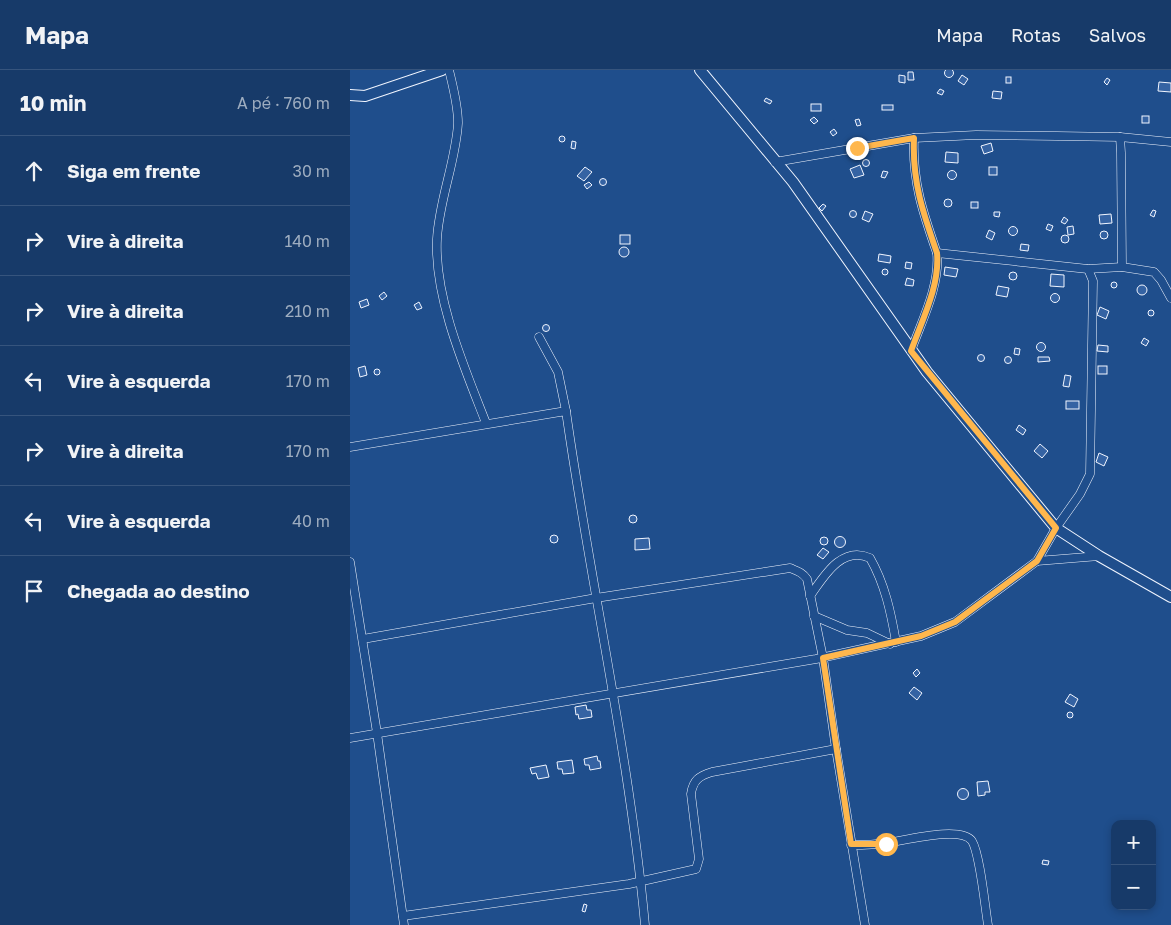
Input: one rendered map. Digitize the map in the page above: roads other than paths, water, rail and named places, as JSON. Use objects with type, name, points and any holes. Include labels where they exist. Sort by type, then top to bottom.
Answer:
[{"type":"street","points":[[350,96],[365,96],[442,70]]},
{"type":"street","points":[[449,70],[457,107],[458,122],[440,214],[437,241],[438,265],[455,342],[486,423]]},
{"type":"street","points":[[700,70],[793,182],[911,351],[1056,528],[1099,556],[1171,597]]},
{"type":"street","points":[[775,162],[914,138],[976,135],[1120,137],[1171,142]]},
{"type":"street","points":[[1120,137],[1122,267]]},
{"type":"street","points":[[911,351],[934,289],[938,264],[937,253],[917,190],[914,172],[914,138]]},
{"type":"street","points":[[937,253],[1088,269],[1103,270],[1122,267],[1154,272],[1171,298]]},
{"type":"street","points":[[350,738],[823,658],[921,636],[955,622],[1037,561],[1056,528],[1080,494],[1090,474],[1093,281],[1088,269]]},
{"type":"street","points":[[1093,281],[1103,270]]},
{"type":"street","points":[[539,337],[548,350],[558,372],[566,411],[613,694],[641,882],[645,925]]},
{"type":"street","points":[[350,447],[566,411]]},
{"type":"street","points":[[810,596],[842,558],[854,554],[870,558],[877,570],[886,594],[893,643]]},
{"type":"street","points":[[1037,561],[1099,556]]},
{"type":"street","points":[[350,562],[363,639],[403,921],[641,882],[696,868],[699,858],[691,794],[696,779],[712,772],[836,749]]},
{"type":"street","points":[[363,639],[596,598],[790,568],[803,574],[807,579],[823,658],[865,925]]},
{"type":"street","points":[[814,616],[847,630],[867,633],[893,643]]},
{"type":"street","points":[[851,844],[886,844],[937,835],[967,837],[971,840],[976,854],[988,925]]}]
